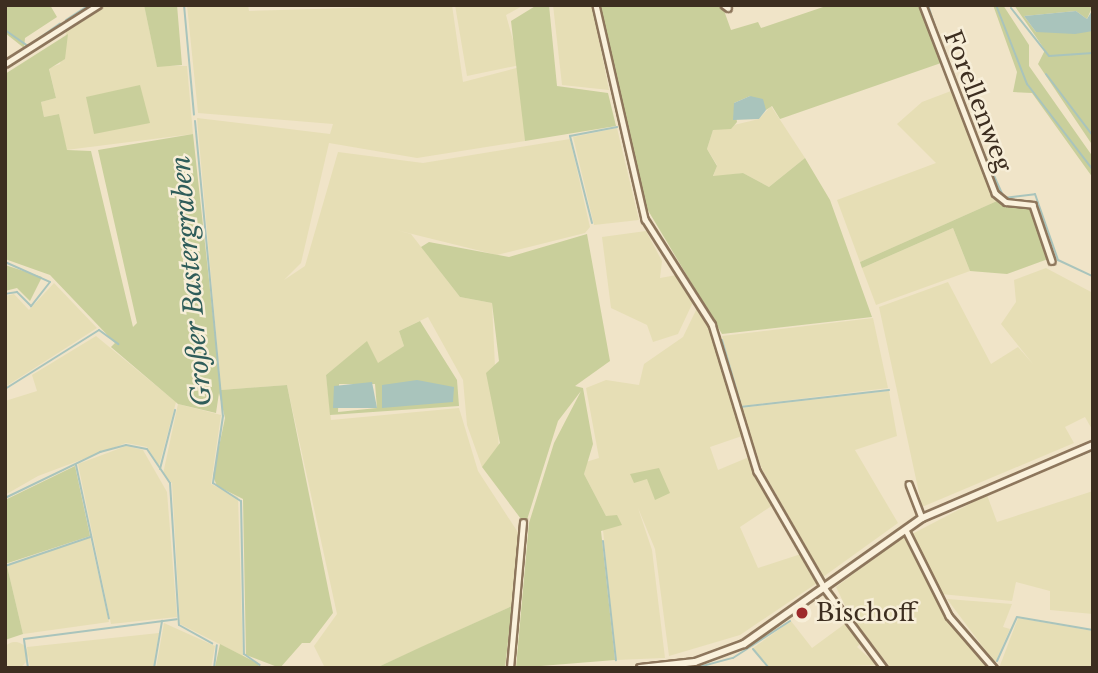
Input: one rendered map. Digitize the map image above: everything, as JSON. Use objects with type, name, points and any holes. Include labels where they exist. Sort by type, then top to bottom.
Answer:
[{"type":"street","points":[[5,64],[98,5]]},
{"type":"street","points":[[596,5],[645,219],[712,324],[757,471],[825,589],[884,668]]},
{"type":"street","name":"Forellenweg","points":[[923,5],[995,193],[1006,202],[1032,205],[1052,261]]},
{"type":"street","points":[[640,668],[695,662],[744,644],[922,519],[1093,445]]},
{"type":"street","points":[[909,484],[922,519]]},
{"type":"street","points":[[510,668],[523,523]]},
{"type":"street","points":[[906,530],[949,616],[994,668]]},
{"type":"shaded area","points":[[102,5],[144,5],[157,66],[187,66],[193,134],[66,150],[59,114],[44,117],[41,102],[56,98],[49,68],[60,64],[67,28]]},
{"type":"shaded area","points":[[187,5],[248,5],[249,11],[452,5],[463,82],[520,67],[525,141],[417,158],[329,143],[301,263],[284,280],[305,266],[338,152],[423,163],[570,139],[590,227],[585,233],[497,255],[396,230],[411,234],[460,297],[492,303],[499,452],[482,467],[467,425],[463,380],[428,317],[399,331],[404,346],[378,364],[367,342],[326,375],[331,420],[459,408],[478,471],[519,534],[512,606],[376,668],[325,668],[314,646],[337,614],[287,385],[221,390],[197,118],[330,134],[333,124],[198,113]]},
{"type":"shaded area","points":[[455,5],[524,5],[506,15],[520,65],[467,76]]},
{"type":"shaded area","points":[[553,5],[592,5],[609,90],[562,85]]},
{"type":"shaded area","points":[[951,91],[997,201],[860,262],[837,200],[936,163],[897,124],[922,102]]},
{"type":"shaded area","points":[[771,106],[805,158],[769,187],[743,173],[713,177],[717,165],[707,149],[713,130],[759,119]]},
{"type":"shaded area","points":[[617,128],[639,220],[594,225],[573,137]]},
{"type":"shaded area","points":[[953,228],[970,271],[876,305],[862,268]]},
{"type":"shaded area","points":[[646,231],[662,261],[660,278],[677,275],[694,300],[678,334],[653,342],[647,325],[611,308],[602,237]]},
{"type":"shaded area","points":[[1046,268],[1093,293],[1093,431],[1085,417],[1065,427],[1074,443],[922,507],[879,307],[948,282],[991,364],[1018,347],[1033,364],[1001,324],[1016,302],[1014,280]]},
{"type":"shaded area","points":[[54,283],[97,328],[5,387],[5,296],[14,294],[29,310]]},
{"type":"shaded area","points":[[698,306],[715,342],[742,436],[710,447],[718,470],[749,457],[773,505],[740,527],[758,568],[801,554],[817,583],[740,635],[669,656],[655,549],[638,508],[652,550],[665,658],[616,660],[603,530],[621,524],[606,516],[584,474],[586,462],[599,458],[586,388],[606,380],[639,385],[644,364],[683,337]]},
{"type":"shaded area","points":[[873,318],[888,388],[741,406],[722,336]]},
{"type":"shaded area","points":[[96,336],[176,402],[159,466],[147,447],[126,443],[38,476],[5,495],[5,401],[37,391],[32,375]]},
{"type":"shaded area","points":[[889,391],[897,436],[855,450],[898,523],[823,577],[762,469],[741,408]]},
{"type":"shaded area","points":[[178,404],[221,415],[211,484],[238,497],[243,656],[180,624],[172,483],[163,474]]},
{"type":"shaded area","points":[[126,446],[143,450],[167,492],[177,617],[111,624],[78,464]]},
{"type":"shaded area","points":[[1093,491],[1093,614],[1050,610],[1050,591],[1016,582],[1012,601],[941,594],[912,534],[987,495],[997,522]]},
{"type":"shaded area","points":[[904,536],[946,618],[989,668],[891,668],[850,616],[836,587]]},
{"type":"shaded area","points":[[90,537],[109,622],[23,634],[7,566]]},
{"type":"shaded area","points":[[947,599],[1012,604],[1003,627],[1010,629],[995,663]]},
{"type":"shaded area","points":[[1018,618],[1093,631],[1093,668],[999,668]]},
{"type":"shaded area","points":[[791,621],[812,648],[846,623],[861,643],[857,647],[877,665],[770,668],[753,648]]},
{"type":"shaded area","points":[[164,623],[215,646],[211,668],[156,668]]},
{"type":"shaded area","points":[[159,633],[153,668],[30,668],[27,647]]},
{"type":"shaded area","points":[[15,642],[24,646],[28,655],[24,664],[15,668],[6,664],[2,655],[6,646]]},
{"type":"green space","points":[[5,5],[50,5],[57,17],[25,38],[24,48],[5,33]]},
{"type":"green space","points":[[144,5],[177,5],[182,65],[157,67]]},
{"type":"green space","points":[[537,5],[549,5],[557,86],[608,93],[616,126],[525,141],[511,21]]},
{"type":"green space","points":[[599,5],[722,5],[731,30],[758,22],[761,28],[829,5],[920,5],[941,63],[780,119],[772,106],[766,110],[750,96],[734,103],[737,122],[731,129],[713,130],[707,149],[717,166],[713,176],[743,173],[769,187],[805,158],[830,200],[872,317],[722,334],[640,197]]},
{"type":"green space","points":[[993,5],[1003,5],[1029,45],[1029,66],[1093,157],[1093,178],[1032,93],[1013,92],[1017,72]]},
{"type":"green space","points":[[1014,5],[1093,5],[1087,19],[1076,11],[1024,16],[1036,32],[1093,31],[1093,146],[1038,64],[1045,50]]},
{"type":"green space","points":[[68,34],[65,59],[49,69],[56,98],[41,102],[44,117],[59,114],[67,150],[91,151],[133,327],[137,323],[98,150],[193,134],[221,390],[287,385],[333,613],[310,643],[302,643],[280,668],[246,655],[243,499],[217,486],[213,476],[225,418],[219,393],[216,413],[178,404],[111,347],[115,343],[50,275],[5,259],[5,74]]},
{"type":"green space","points":[[140,85],[150,123],[94,134],[86,97]]},
{"type":"green space","points":[[997,201],[1030,206],[1048,259],[1007,274],[970,271],[953,228],[862,268],[860,262]]},
{"type":"green space","points":[[587,234],[610,361],[575,386],[583,388],[593,444],[584,474],[606,516],[617,515],[622,525],[601,531],[615,660],[516,668],[529,523],[554,443],[581,391],[558,421],[526,523],[511,668],[524,523],[482,467],[500,443],[486,373],[499,361],[492,303],[460,297],[421,247],[429,242],[509,257]]},
{"type":"green space","points":[[5,265],[42,277],[30,301],[17,288],[5,291]]},
{"type":"green space","points":[[420,321],[457,380],[459,406],[330,415],[326,375],[367,341],[378,363],[404,346],[399,331]],"holes":[[[339,384],[375,384],[377,408],[338,412]]]},
{"type":"green space","points":[[75,466],[90,536],[5,564],[5,500]]},
{"type":"green space","points":[[659,468],[670,493],[655,500],[647,479],[634,483],[630,474]]},
{"type":"green space","points":[[7,566],[23,634],[5,640],[5,568]]},
{"type":"green space","points":[[512,606],[505,668],[376,668],[421,647]]},
{"type":"green space","points":[[220,644],[259,664],[258,668],[215,667]]},
{"type":"water","points":[[1093,9],[1093,31],[1075,34],[1036,32],[1024,16],[1076,11],[1087,19]]},
{"type":"water","points":[[750,96],[763,99],[766,110],[759,119],[733,120],[734,103]]},
{"type":"water","points":[[417,380],[454,387],[453,402],[382,408],[382,385]]},
{"type":"water","points":[[372,382],[377,408],[333,408],[334,386]]},
{"type":"waterway","points":[[66,20],[89,5]]},
{"type":"waterway","name":"Großer Bastergraben","points":[[184,5],[194,115]]},
{"type":"waterway","points":[[928,5],[936,30]]},
{"type":"waterway","points":[[996,5],[1027,84],[1093,170]]},
{"type":"waterway","points":[[1011,8],[1049,56],[1093,53]]},
{"type":"waterway","points":[[5,30],[28,46],[60,24]]},
{"type":"waterway","points":[[937,32],[951,71]]},
{"type":"waterway","points":[[1046,74],[1093,136]]},
{"type":"waterway","points":[[967,116],[1004,198],[1035,194],[1058,260],[1093,276]]},
{"type":"waterway","name":"Großer Bastergraben","points":[[195,121],[223,416],[213,483],[241,501],[244,654],[260,665]]},
{"type":"waterway","points":[[592,223],[570,136],[617,127]]},
{"type":"waterway","points":[[5,262],[50,282],[31,306],[17,292],[5,294]]},
{"type":"waterway","points":[[5,389],[99,330],[118,344]]},
{"type":"waterway","points":[[722,340],[740,402]]},
{"type":"waterway","points":[[740,407],[889,390]]},
{"type":"waterway","points":[[160,469],[175,410]]},
{"type":"waterway","points":[[1084,445],[1093,441]]},
{"type":"waterway","points":[[5,498],[100,452],[126,445],[147,449],[170,483],[179,625],[212,643]]},
{"type":"waterway","points":[[1073,458],[1093,450]]},
{"type":"waterway","points":[[76,465],[109,619]]},
{"type":"waterway","points":[[5,566],[90,537]]},
{"type":"waterway","points":[[603,541],[616,660]]},
{"type":"waterway","points":[[923,571],[947,617]]},
{"type":"waterway","points":[[997,661],[1017,617],[1093,630]]},
{"type":"waterway","points":[[28,668],[24,639],[177,619]]},
{"type":"waterway","points":[[154,668],[162,621]]},
{"type":"waterway","points":[[695,668],[733,658],[790,621]]},
{"type":"waterway","points":[[951,624],[990,668]]},
{"type":"waterway","points":[[214,668],[217,645]]},
{"type":"waterway","points":[[753,649],[769,668]]},
{"type":"place","name":"Bischoff","points":[[802,613]]}]
